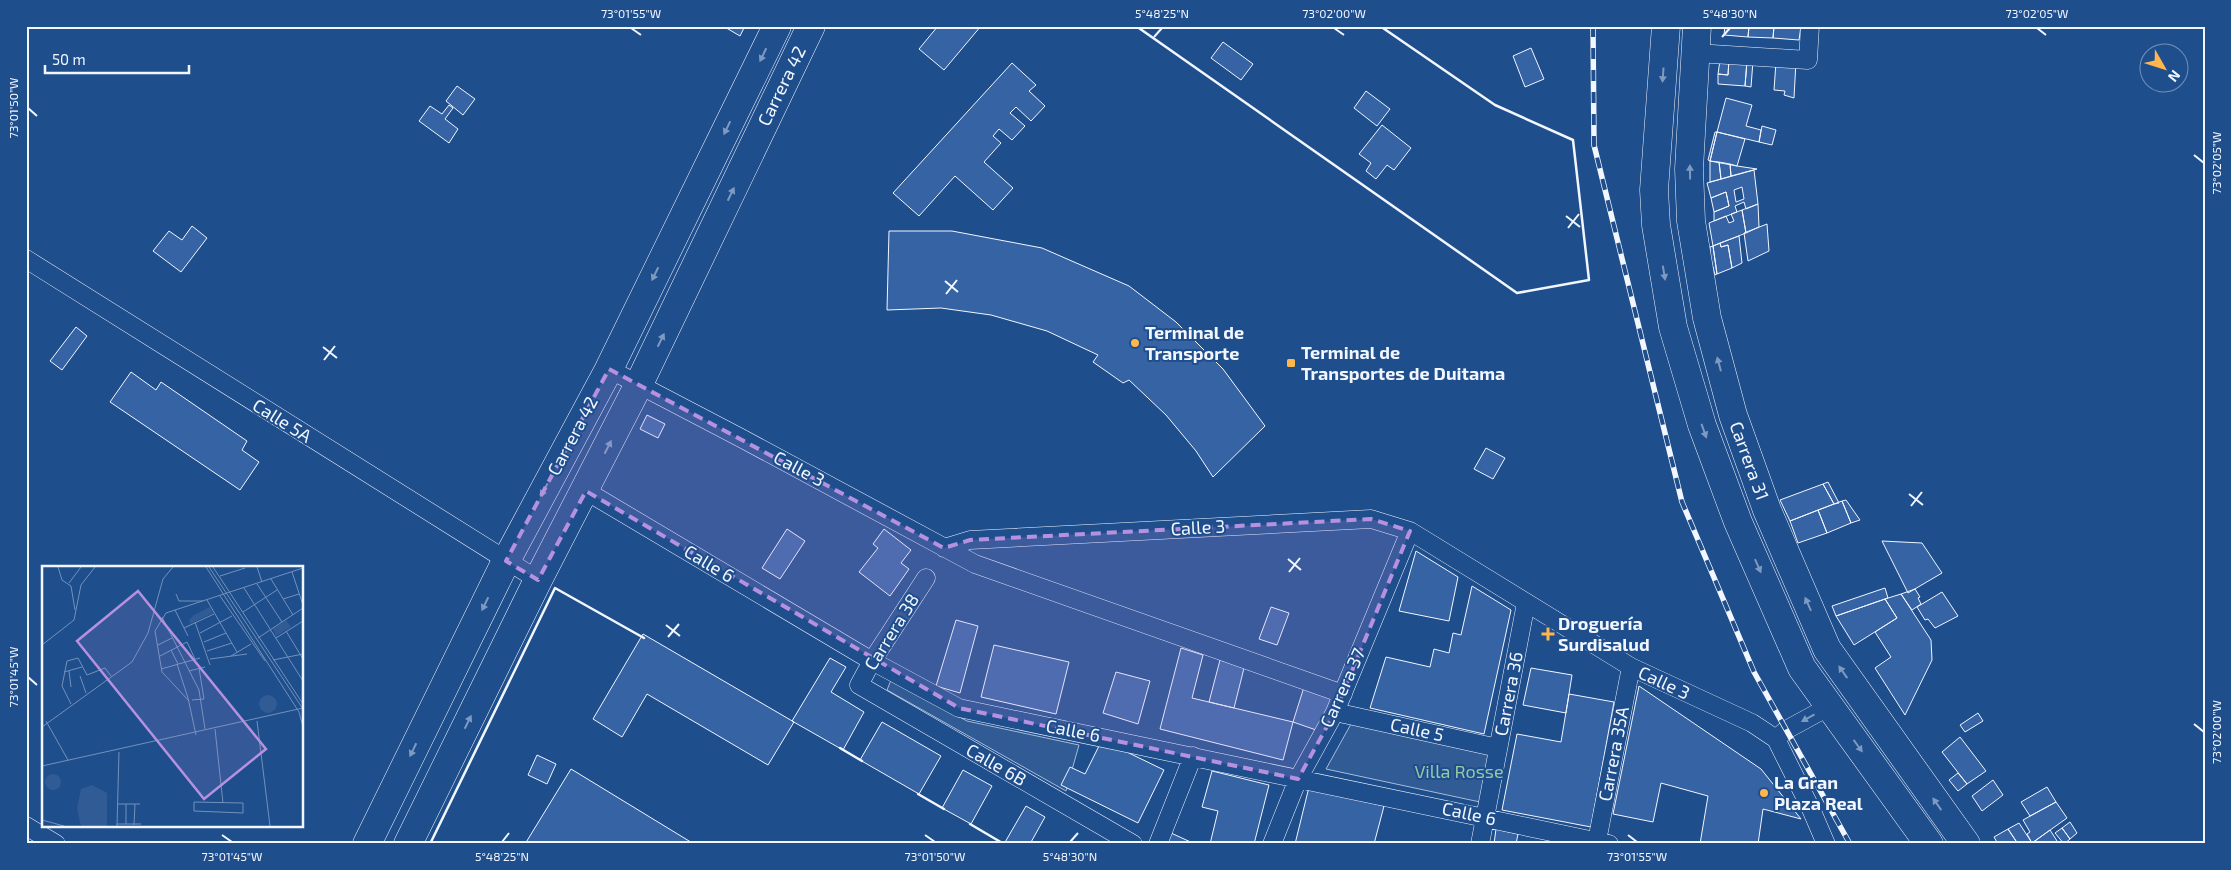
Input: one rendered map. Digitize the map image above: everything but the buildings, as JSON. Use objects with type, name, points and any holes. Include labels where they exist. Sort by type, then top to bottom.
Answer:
[{"type":"highway","name":"Carrera 42","points":[[367,844],[506,561],[609,369],[777,26]]},
{"type":"highway","name":"Carrera 42","points":[[408,844],[538,580],[640,384],[811,26]]},
{"type":"highway","name":"Carrera 31","points":[[1666,26],[1654,190],[1656,225],[1673,327],[1702,425],[1738,522],[1802,668],[1929,844]]},
{"type":"highway","name":"Carrera 31","points":[[1697,40],[1689,169],[1691,221],[1707,318],[1733,415],[1766,510],[1827,649],[1966,844]]},
{"type":"highway","points":[[1830,706],[1838,706],[1846,710],[1874,733],[1889,736]]},
{"type":"street","points":[[1697,40],[1808,60],[1810,26]]},
{"type":"street","name":"Calle 5A","points":[[26,259],[538,580]]},
{"type":"street","name":"Calle 3","points":[[609,369],[944,548],[970,540],[1371,520],[1410,531],[1630,667],[1752,723],[1776,739]]},
{"type":"street","name":"Calle 6","points":[[586,491],[872,661],[959,708],[1603,842]]},
{"type":"street","name":"Carrera 37","points":[[1272,844],[1298,779],[1336,712],[1410,531]]},
{"type":"street","points":[[944,548],[975,564],[1343,694]]},
{"type":"street","name":"Carrera 38","points":[[859,686],[872,661],[926,578]]},
{"type":"street","name":"Carrera 36","points":[[1480,844],[1526,603]]},
{"type":"street","name":"Carrera 35A","points":[[1603,842],[1630,667]]},
{"type":"street","name":"Calle 6B","points":[[859,686],[1133,844]]},
{"type":"street","points":[[1826,844],[1811,809],[1776,739],[1786,730],[1830,706]]},
{"type":"street","name":"Calle 5","points":[[1336,712],[1498,748]]},
{"type":"street","points":[[1158,844],[1193,756]]},
{"type":"street","points":[[26,826],[56,844]]},
{"type":"highlighted area","points":[[609,369],[944,548],[970,540],[1371,519],[1410,531],[1335,712],[1298,779],[959,708],[586,491],[538,580],[506,561]]},
{"type":"shaded area","points":[[891,680],[967,721],[1079,745],[1066,791],[887,690]]},
{"type":"shaded area","name":"Villa Rosse","points":[[1351,724],[1491,753],[1480,802],[1326,769]]},
{"type":"railway","points":[[1593,26],[1594,145],[1682,502],[1754,672],[1850,844]]},
{"type":"wall","points":[[1136,26],[1517,293],[1589,280],[1573,140],[1495,105],[1380,26]]},
{"type":"wall","points":[[430,844],[555,588],[644,638]]},
{"type":"wall","points":[[840,748],[862,761]]},
{"type":"wall","points":[[918,794],[944,809]]},
{"type":"wall","points":[[970,824],[1004,844]]},
{"type":"place","name":"Terminal de Transporte","points":[[1135,343]]},
{"type":"place","name":"Terminal de Transportes de Duitama","points":[[1291,363]]},
{"type":"place","name":"Droguería Surdisalud","points":[[1548,634]]},
{"type":"place","name":"La Gran Plaza Real","points":[[1764,793]]}]
